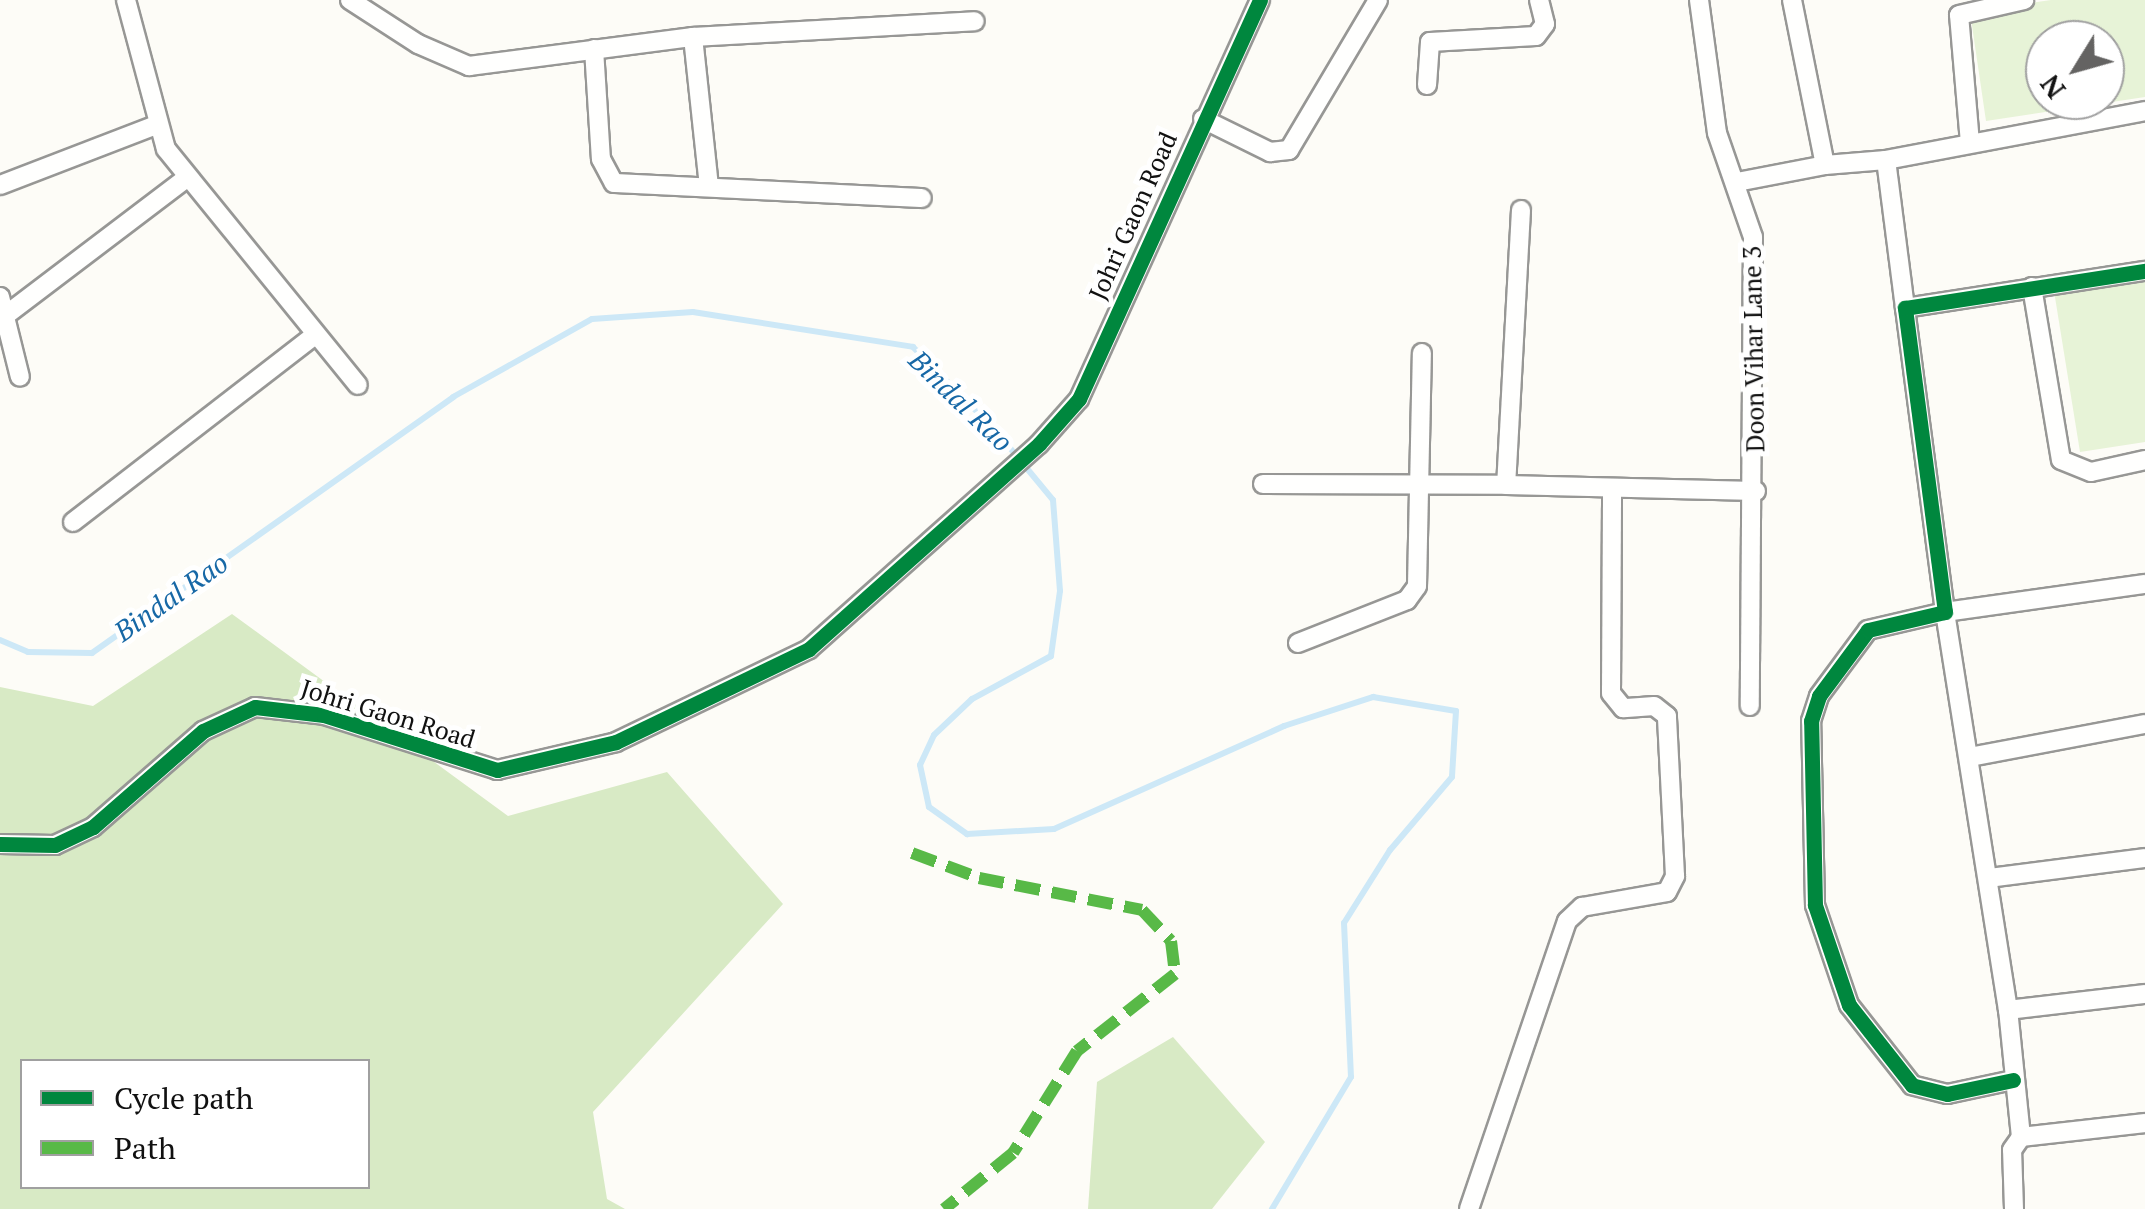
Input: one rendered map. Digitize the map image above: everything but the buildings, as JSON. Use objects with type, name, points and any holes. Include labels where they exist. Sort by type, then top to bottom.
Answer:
[{"type":"street","points":[[126,0],[156,125],[186,179],[358,385]]},
{"type":"street","points":[[350,0],[429,50],[470,66],[693,37],[975,21]]},
{"type":"street","name":"Johri Gaon Road","points":[[0,844],[54,845],[92,827],[204,730],[255,708],[324,716],[497,770],[616,742],[756,680],[820,642],[1039,444],[1078,398],[1260,0]]},
{"type":"street","points":[[1203,119],[1270,152],[1289,150],[1378,0]]},
{"type":"street","points":[[1427,84],[1430,42],[1536,36],[1545,24],[1539,0]]},
{"type":"street","name":"Doon Vihar Lane 3","points":[[1699,0],[1717,133],[1737,182],[1753,238],[1756,491],[1750,706]]},
{"type":"street","points":[[1792,0],[1825,165]]},
{"type":"street","points":[[1970,142],[1959,15],[2024,0]]},
{"type":"street","points":[[693,37],[709,186]]},
{"type":"street","points":[[594,49],[601,159],[608,178],[628,186],[709,186],[922,198]]},
{"type":"street","points":[[1737,182],[1825,165],[1886,160],[2145,112]]},
{"type":"street","points":[[0,185],[156,125]]},
{"type":"street","points":[[1886,160],[1945,612],[2008,1010],[2021,1137],[2012,1150],[2014,1209]]},
{"type":"street","points":[[20,377],[3,306],[186,179]]},
{"type":"street","points":[[1506,485],[1522,210]]},
{"type":"street","points":[[1905,308],[2145,270]]},
{"type":"street","points":[[2032,287],[2061,460],[2091,472],[2145,460]]},
{"type":"street","points":[[73,522],[314,336]]},
{"type":"street","points":[[1298,643],[1412,595],[1419,573],[1422,353]]},
{"type":"street","points":[[1263,484],[1756,491]]},
{"type":"street","points":[[1469,1209],[1567,920],[1582,907],[1667,892],[1675,876],[1667,716],[1654,706],[1623,708],[1611,693],[1612,489]]},
{"type":"street","points":[[2013,1080],[1947,1094],[1926,1092],[1900,1076],[1850,1005],[1815,904],[1811,735],[1818,696],[1868,630],[1945,612],[2145,584]]},
{"type":"street","points":[[1970,756],[2145,724]]},
{"type":"street","points":[[1989,878],[2145,858]]},
{"type":"street","points":[[2008,1010],[2145,994]]},
{"type":"street","points":[[2021,1137],[2145,1123]]},
{"type":"green space","points":[[2051,0],[2145,0],[2145,97],[2125,100],[2125,20],[2025,20],[2025,115],[1986,121],[1970,12]]},
{"type":"green space","points":[[2145,277],[2145,442],[2080,452],[2054,291]]},
{"type":"green space","points":[[232,614],[508,816],[667,772],[783,904],[593,1112],[607,1199],[625,1209],[0,1209],[0,687],[93,706]]},
{"type":"green space","points":[[1173,1037],[1265,1142],[1212,1209],[1088,1209],[1097,1082]]},
{"type":"waterway","name":"Bindal Rao","points":[[0,640],[28,652],[92,653],[453,397],[592,319],[693,312],[913,347],[996,431],[1053,500],[1060,591],[1051,656],[972,699],[934,735],[920,765],[929,807],[967,834],[1054,829],[1284,726],[1373,697],[1456,711],[1452,777],[1390,850],[1344,923],[1351,1077],[1272,1209]]},
{"type":"marked path","points":[[912,853],[979,878],[1142,910],[1171,941],[1175,974],[1077,1051],[1013,1153],[944,1209]]},
{"type":"cycle path","points":[[0,844],[55,845],[93,827],[203,731],[255,707],[324,715],[497,770],[616,742],[809,649],[1039,444],[1079,399],[1260,0]]},
{"type":"cycle path","points":[[2013,1080],[1947,1094],[1912,1085],[1849,1005],[1815,905],[1811,721],[1819,696],[1868,630],[1945,612],[1905,308],[2145,271]]}]
